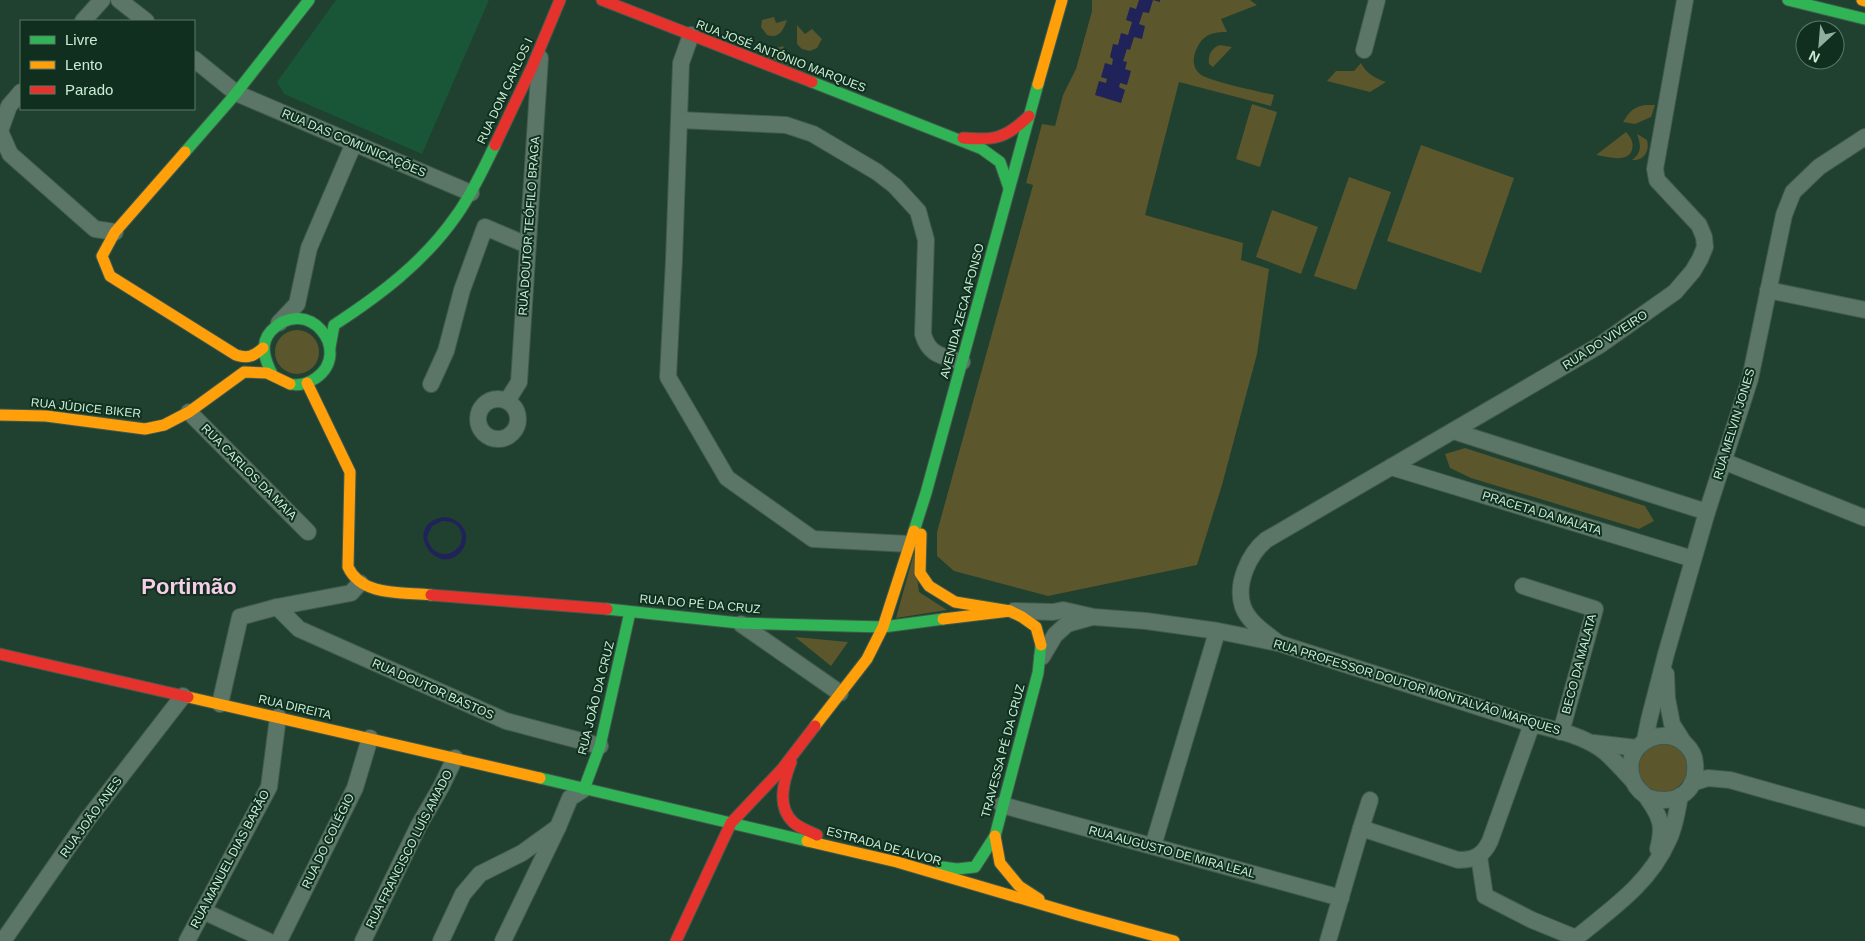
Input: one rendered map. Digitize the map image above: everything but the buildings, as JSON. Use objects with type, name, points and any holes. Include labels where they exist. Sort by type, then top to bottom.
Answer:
[{"type":"street","points":[[84,20],[102,0]]},
{"type":"street","points":[[119,0],[145,20]]},
{"type":"street","name":"RUA DOM CARLOS I","points":[[330,347],[334,325],[361,308],[418,262],[450,226],[471,193],[541,48],[560,0]]},
{"type":"street","name":"RUA JOSÉ ANTÓNIO MARQUES","points":[[602,0],[982,149],[1000,162],[1009,188]]},
{"type":"street","name":"AVENIDA ZECA AFONSO","points":[[794,754],[867,658],[883,628],[926,493],[1062,0]]},
{"type":"street","points":[[1364,50],[1378,0]]},
{"type":"street","name":"RUA DO VIVEIRO","points":[[1278,643],[1253,622],[1243,606],[1243,576],[1256,548],[1266,540],[1600,346],[1644,316],[1674,292],[1693,271],[1704,247],[1704,238],[1699,225],[1657,180],[1655,169],[1685,0]]},
{"type":"street","points":[[1788,0],[1865,19]]},
{"type":"street","points":[[264,348],[255,356],[243,358],[231,352],[110,276],[102,256],[115,232],[236,93],[307,3]]},
{"type":"street","points":[[691,35],[681,63],[668,377],[727,478],[813,539],[909,544]]},
{"type":"street","name":"RUA DOUTOR TEÓFILO BRAGA","points":[[507,401],[520,382],[541,48]]},
{"type":"street","name":"RUA DAS COMUNICAÇÕES","points":[[195,60],[236,93],[471,193]]},
{"type":"street","points":[[20,93],[5,108],[0,131],[10,154],[96,229],[115,232]]},
{"type":"street","name":"RUA JOSÉ ANTÓNIO MARQUES","points":[[951,137],[989,140],[1005,136],[1015,130],[1029,116]]},
{"type":"street","points":[[680,120],[786,125],[813,134],[877,172],[895,186],[918,211],[926,240],[923,334],[926,343],[935,354],[962,362]]},
{"type":"street","name":"RUA MELVIN JONES","points":[[1641,744],[1722,461],[1750,379],[1784,215],[1792,192],[1819,167],[1865,137]]},
{"type":"street","points":[[277,324],[290,319],[303,319],[310,321],[321,329],[330,347],[329,360],[318,377],[307,383],[291,384],[278,379],[272,374],[265,362],[264,348],[268,335],[277,324],[297,304],[308,248],[354,143]]},
{"type":"street","points":[[431,384],[446,351],[462,290],[485,227],[528,244]]},
{"type":"street","points":[[1768,290],[1865,310]]},
{"type":"street","name":"RUA JÚDICE BIKER","points":[[0,415],[46,416],[145,429],[164,425],[189,412],[244,372],[255,370],[272,374]]},
{"type":"street","points":[[220,704],[240,617],[277,607],[351,593],[360,583],[352,576],[348,567],[350,472],[307,383]]},
{"type":"street","name":"RUA CARLOS DA MAIA","points":[[189,412],[308,532]]},
{"type":"street","points":[[1453,431],[1707,512]]},
{"type":"street","points":[[1722,461],[1865,518]]},
{"type":"street","name":"PRACETA DA MALATA","points":[[1391,468],[1693,559]]},
{"type":"street","points":[[926,493],[920,545],[920,573],[924,579],[929,586],[955,602],[1010,611]]},
{"type":"street","name":"RUA DO PÉ DA CRUZ","points":[[360,583],[374,590],[388,592],[739,622],[883,628],[1010,611]]},
{"type":"street","name":"BECO DA MALATA","points":[[1524,586],[1595,609],[1561,732]]},
{"type":"street","name":"RUA DOUTOR BASTOS","points":[[277,607],[299,629],[506,721],[600,746]]},
{"type":"street","name":"RUA PROFESSOR DOUTOR MONTALVÃO MARQUES","points":[[1010,611],[1053,612],[1063,610],[1094,616],[1146,621],[1278,643],[1586,741],[1604,752],[1633,781]]},
{"type":"street","name":"TRAVESSA PÉ DA CRUZ","points":[[994,836],[1038,673],[1041,642],[1036,627],[1010,611]]},
{"type":"street","name":"RUA JOÃO DA CRUZ","points":[[584,788],[600,746],[630,612]]},
{"type":"street","points":[[1038,673],[1043,654],[1054,635],[1068,624],[1094,616]]},
{"type":"street","points":[[739,622],[840,693]]},
{"type":"street","points":[[1153,846],[1217,632]]},
{"type":"street","name":"RUA DIREITA","points":[[0,654],[584,788]]},
{"type":"street","points":[[1479,856],[1485,896],[1532,920],[1579,940],[1652,871],[1669,840],[1680,796],[1692,783],[1696,773],[1695,759],[1672,724],[1667,698],[1666,654]]},
{"type":"street","name":"RUA JOÃO ANES","points":[[3,941],[87,820],[183,696]]},
{"type":"street","name":"RUA MANUEL DIAS BARÃO","points":[[186,941],[269,787],[278,717]]},
{"type":"street","points":[[1361,828],[1458,860],[1470,860],[1479,856],[1486,850],[1490,841],[1532,724]]},
{"type":"street","points":[[1680,796],[1664,801],[1647,797],[1639,791],[1633,781],[1630,769],[1631,759],[1641,744],[1658,735],[1670,736],[1687,746],[1710,769],[1730,780]]},
{"type":"street","name":"RUA DO COLÉGIO","points":[[279,941],[355,788],[370,738]]},
{"type":"street","name":"RUA PROFESSOR DOUTOR MONTALVÃO MARQUES","points":[[1586,741],[1641,744]]},
{"type":"street","points":[[676,941],[731,823],[794,754]]},
{"type":"street","points":[[794,754],[783,782],[783,805],[790,821],[842,848]]},
{"type":"street","name":"RUA FRANCISCO LUÍS AMADO","points":[[363,941],[419,825],[455,758]]},
{"type":"street","points":[[1692,783],[1708,778],[1730,780],[1865,818]]},
{"type":"street","points":[[503,941],[570,798],[584,788]]},
{"type":"street","name":"ESTRADA DE ALVOR","points":[[584,788],[897,862],[1174,941]]},
{"type":"street","points":[[1647,797],[1660,820],[1660,840],[1652,871]]},
{"type":"street","points":[[1328,941],[1370,800]]},
{"type":"street","name":"RUA AUGUSTO DE MIRA LEAL","points":[[1002,805],[1341,898]]},
{"type":"street","points":[[441,941],[462,894],[480,874],[522,853],[558,827]]},
{"type":"street","points":[[897,862],[957,869],[975,866],[986,852],[994,836]]},
{"type":"street","points":[[994,836],[1000,863],[1019,886],[1040,900],[1078,915]]},
{"type":"street","points":[[203,911],[268,941]]},
{"type":"shaded area","points":[[336,0],[489,0],[422,154],[284,94],[277,82]]},
{"type":"shaded area","points":[[1092,0],[1250,0],[1257,5],[1221,19],[1227,32],[1206,36],[1200,42],[1195,53],[1194,64],[1197,71],[1205,77],[1274,95],[1271,106],[1179,82],[1145,215],[1243,243],[1241,260],[1269,269],[1257,354],[1222,485],[1197,565],[1048,596],[954,571],[937,556],[937,532],[1033,185],[1026,183],[1042,124],[1055,126],[1063,95],[1076,69],[1092,11]]},
{"type":"shaded area","points":[[1139,0],[1153,0],[1149,13],[1143,12],[1139,24],[1145,26],[1142,39],[1134,37],[1130,50],[1127,49],[1123,61],[1127,62],[1125,69],[1131,71],[1127,85],[1120,83],[1119,87],[1125,90],[1121,103],[1095,95],[1099,81],[1106,83],[1107,79],[1101,77],[1105,63],[1112,65],[1113,59],[1110,57],[1113,44],[1118,45],[1121,33],[1128,35],[1132,22],[1126,20],[1130,7],[1136,9]]},
{"type":"shaded area","points":[[774,17],[776,23],[787,20],[784,28],[778,35],[767,35],[761,27],[762,20]]},
{"type":"shaded area","points":[[797,25],[805,34],[812,29],[822,39],[817,48],[810,51],[802,49],[797,44]]},
{"type":"shaded area","points":[[1220,45],[1232,47],[1213,67],[1209,64],[1209,58],[1212,50]]},
{"type":"shaded area","points":[[783,46],[794,61],[793,67],[762,55],[764,50]]},
{"type":"shaded area","points":[[1361,63],[1371,75],[1386,82],[1370,92],[1327,81],[1336,71],[1354,71]]},
{"type":"shaded area","points":[[1252,104],[1277,112],[1260,167],[1236,159]]},
{"type":"shaded area","points":[[1647,105],[1655,105],[1651,117],[1635,124],[1623,122],[1633,110]]},
{"type":"shaded area","points":[[1626,132],[1631,138],[1633,147],[1626,157],[1616,158],[1596,155]]},
{"type":"shaded area","points":[[1637,134],[1647,140],[1648,148],[1643,157],[1632,160],[1638,155],[1640,148]]},
{"type":"shaded area","points":[[1421,145],[1514,178],[1481,273],[1387,241]]},
{"type":"shaded area","points":[[1349,177],[1391,192],[1356,290],[1314,276]]},
{"type":"shaded area","points":[[1272,210],[1318,227],[1301,274],[1256,257]]},
{"type":"shaded area","points":[[293,330],[301,330],[313,336],[319,352],[313,368],[301,374],[293,374],[281,368],[275,356],[275,348],[281,336]]},
{"type":"shaded area","points":[[1465,448],[1645,506],[1654,521],[1639,529],[1471,478],[1450,468],[1445,454]]},
{"type":"shaded area","points":[[443,517],[459,523],[463,527],[466,537],[463,549],[454,557],[444,559],[435,556],[428,549],[424,540],[424,530],[430,522]],"holes":[[[442,521],[456,524],[462,536],[461,543],[451,553],[437,552],[431,547],[427,537],[432,526]]]},
{"type":"shaded area","points":[[914,553],[919,592],[947,610],[896,618]]},
{"type":"shaded area","points":[[795,637],[848,642],[831,666]]},
{"type":"shaded area","points":[[1658,744],[1668,744],[1677,748],[1683,754],[1686,759],[1686,777],[1677,788],[1668,792],[1658,792],[1649,788],[1643,782],[1639,773],[1639,763],[1643,754],[1649,748]]},
{"type":"traffic: fast","points":[[185,152],[233,97],[309,0]]},
{"type":"traffic: fast","points":[[1788,0],[1865,19]]},
{"type":"traffic: fast","points":[[812,82],[982,149],[1000,162],[1009,188]]},
{"type":"traffic: fast","points":[[914,531],[1038,84]]},
{"type":"traffic: fast","points":[[330,347],[334,325],[368,302],[400,276],[443,233],[467,199],[495,145]]},
{"type":"traffic: fast","points":[[272,374],[264,352],[267,336],[285,321],[299,319],[311,322],[321,330],[328,341],[330,354],[326,367],[316,378],[310,381],[290,384]]},
{"type":"traffic: fast","points":[[607,609],[739,623],[883,627],[943,619]]},
{"type":"traffic: fast","points":[[584,789],[600,746],[630,612]]},
{"type":"traffic: fast","points":[[942,867],[957,869],[975,867],[995,836],[1038,673],[1041,645]]},
{"type":"traffic: fast","points":[[540,778],[807,841]]},
{"type":"traffic: slow","points":[[1038,84],[1062,0]]},
{"type":"traffic: slow","points":[[185,152],[115,232],[102,256],[110,276],[236,355],[251,356],[263,348]]},
{"type":"traffic: slow","points":[[0,415],[46,416],[145,429],[164,425],[189,412],[244,372],[267,373],[290,384]]},
{"type":"traffic: slow","points":[[307,383],[350,472],[348,567],[354,577],[363,584],[373,588],[396,593],[431,595]]},
{"type":"traffic: slow","points":[[815,726],[867,659],[883,627],[914,531]]},
{"type":"traffic: slow","points":[[921,534],[920,573],[929,586],[955,602],[1010,611],[1022,617],[1036,627],[1041,645]]},
{"type":"traffic: slow","points":[[943,619],[1010,611]]},
{"type":"traffic: slow","points":[[188,697],[540,778]]},
{"type":"traffic: slow","points":[[995,836],[1000,863],[1019,886],[1039,899]]},
{"type":"traffic: slow","points":[[807,841],[897,862],[1174,941]]},
{"type":"traffic: jam","points":[[495,145],[532,67],[560,0]]},
{"type":"traffic: jam","points":[[602,0],[812,82]]},
{"type":"traffic: jam","points":[[963,138],[983,139],[999,136],[1013,129],[1029,116]]},
{"type":"traffic: jam","points":[[431,595],[607,609]]},
{"type":"traffic: jam","points":[[0,654],[188,697]]},
{"type":"traffic: jam","points":[[676,941],[731,823],[782,769],[815,726]]},
{"type":"traffic: jam","points":[[791,762],[784,785],[783,801],[785,808],[788,816],[795,824],[817,835]]},
{"type":"district","name":"Portimão","points":[[189,586]]}]
